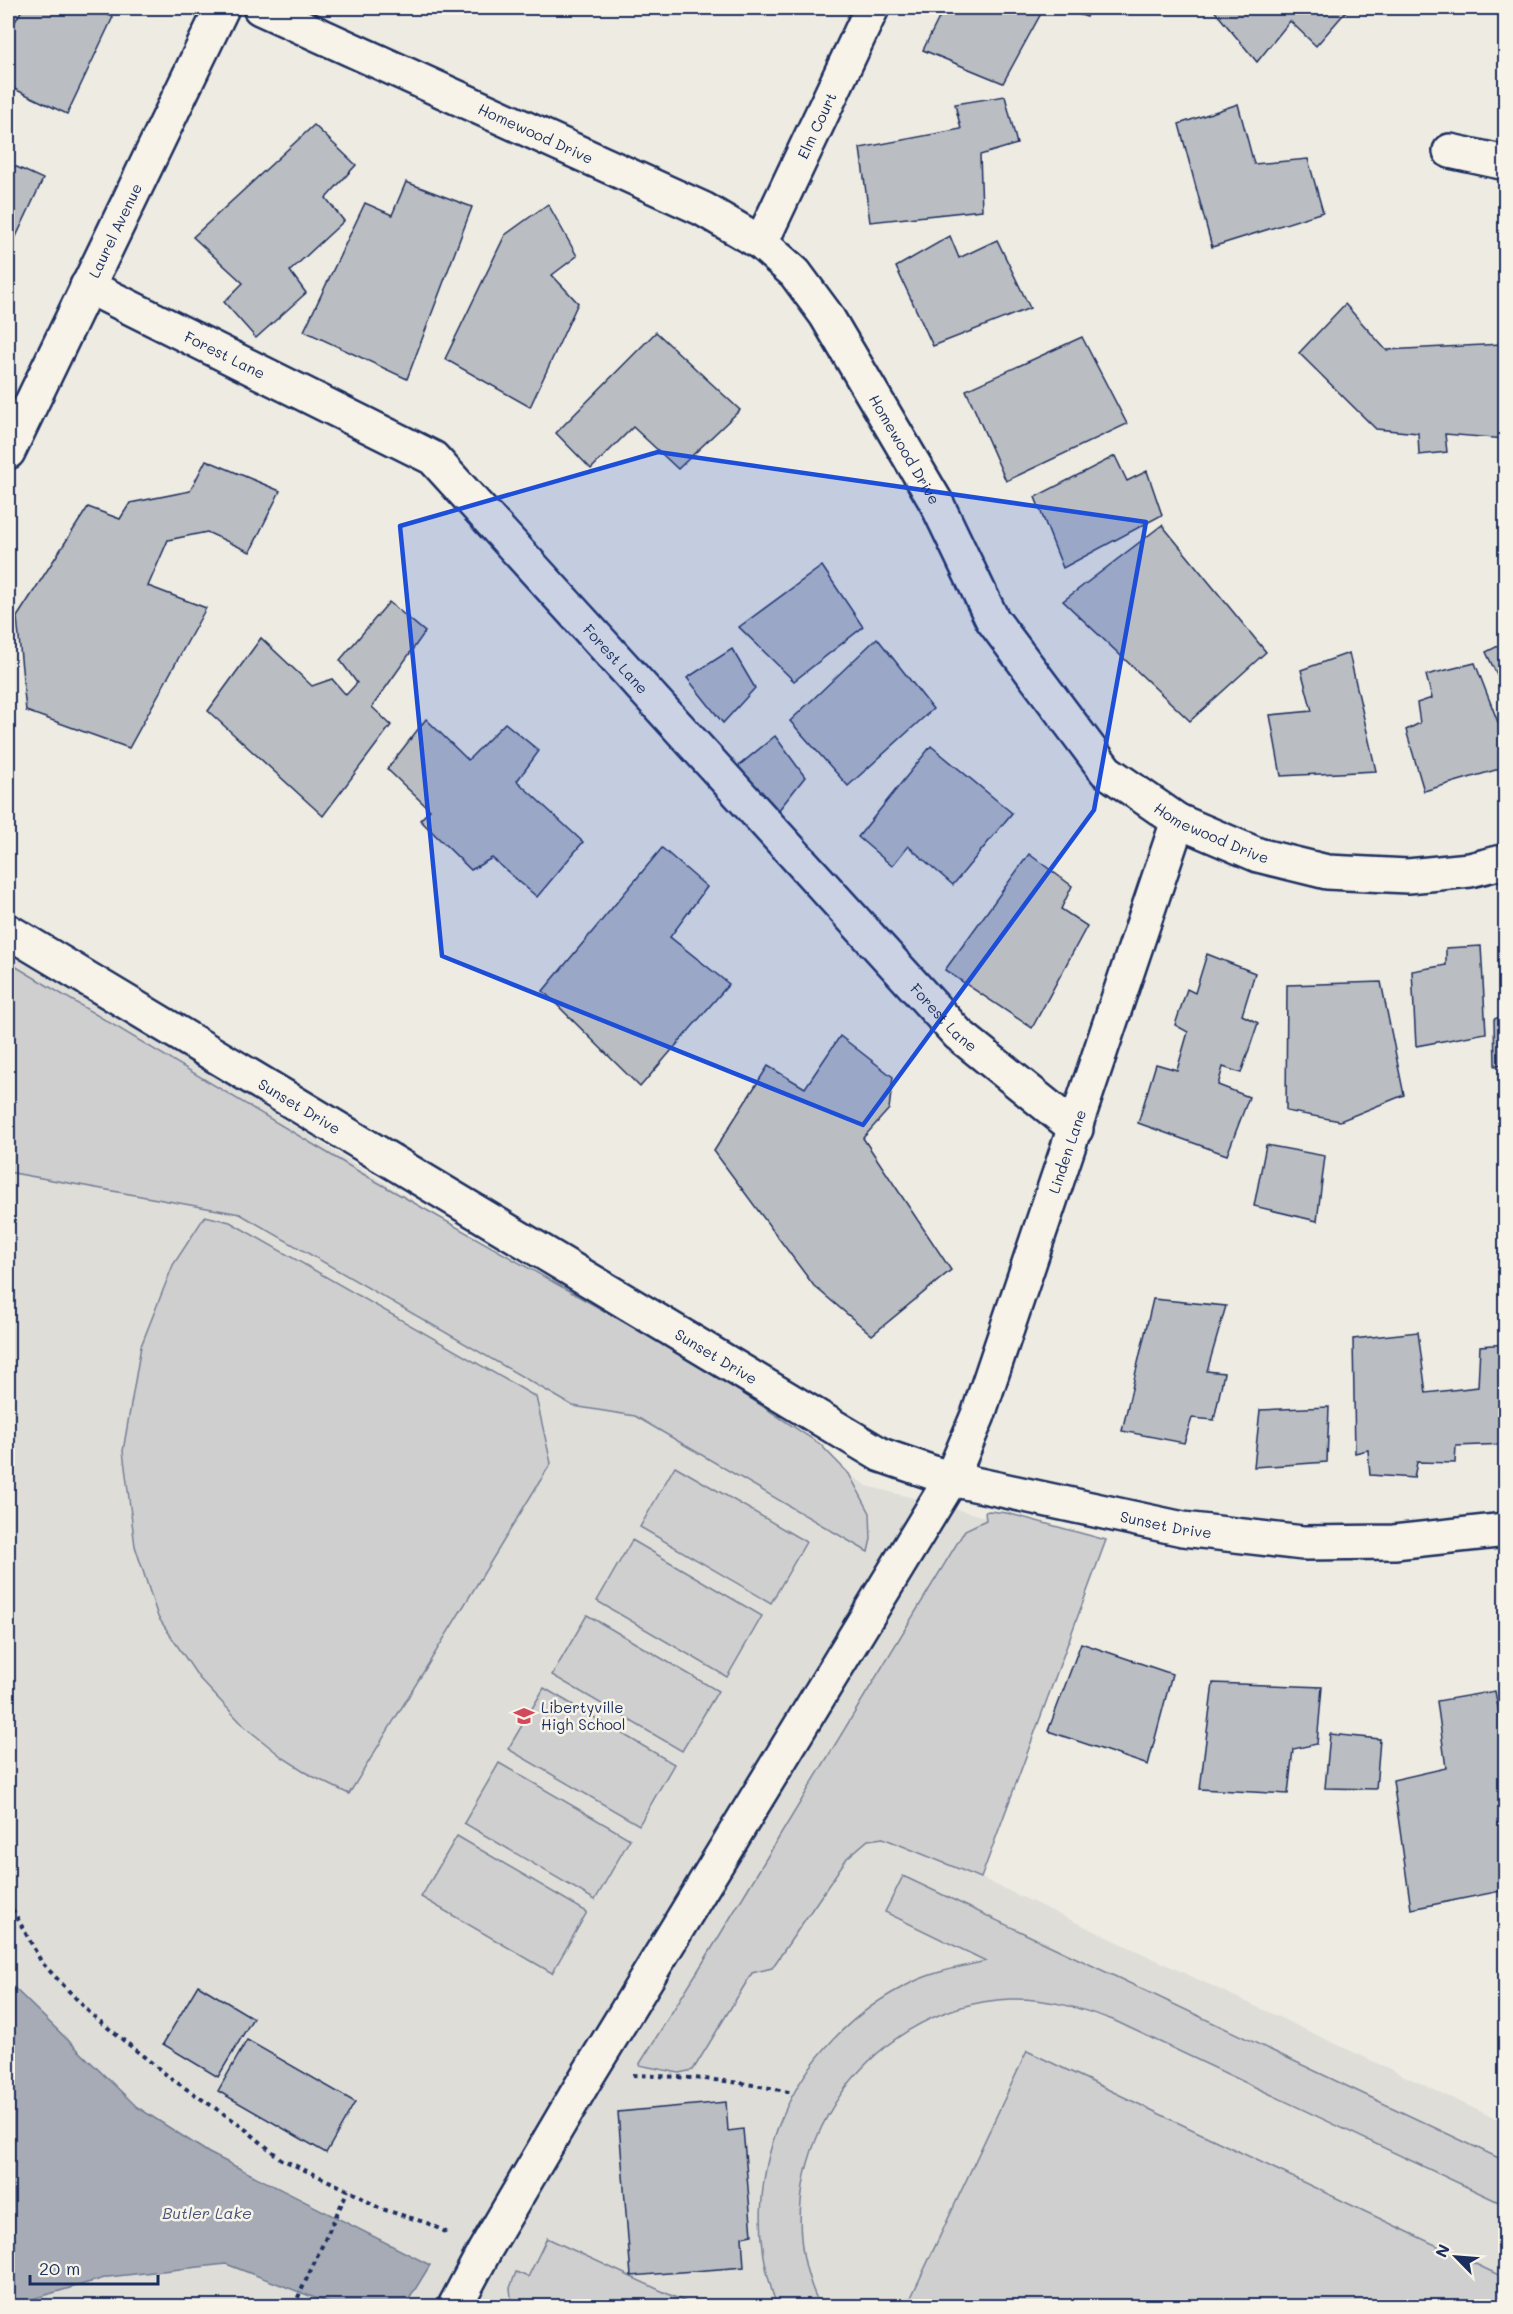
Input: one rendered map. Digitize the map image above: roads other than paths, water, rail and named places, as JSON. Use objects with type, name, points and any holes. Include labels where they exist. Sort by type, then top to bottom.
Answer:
[{"type":"street","name":"Laurel Avenue","points":[[8,452],[222,8]]},
{"type":"street","name":"Homewood Drive","points":[[260,8],[704,209],[761,243],[795,273],[826,315],[936,502],[992,619],[1106,771],[1178,821],[1258,855],[1327,872],[1408,876],[1470,870],[1506,861]]},
{"type":"street","name":"Elm Court","points":[[761,243],[872,8]]},
{"type":"street","points":[[1450,151],[1506,163]]},
{"type":"street","name":"Forest Lane","points":[[87,286],[433,458],[958,1034],[1076,1129]]},
{"type":"street","name":"Linden Lane","points":[[455,2307],[485,2250],[586,2078],[951,1479],[978,1415],[1178,821]]},
{"type":"street","name":"Sunset Drive","points":[[8,931],[880,1455],[951,1479],[1183,1529],[1303,1543],[1394,1542],[1506,1530]]},
{"type":"water","name":"Butler Lake","points":[[8,1982],[137,2107],[209,2153],[430,2265],[405,2306],[336,2306],[226,2264],[108,2277],[8,2306]]},
{"type":"place","name":"Libertyville High School","points":[[524,1716]]}]
